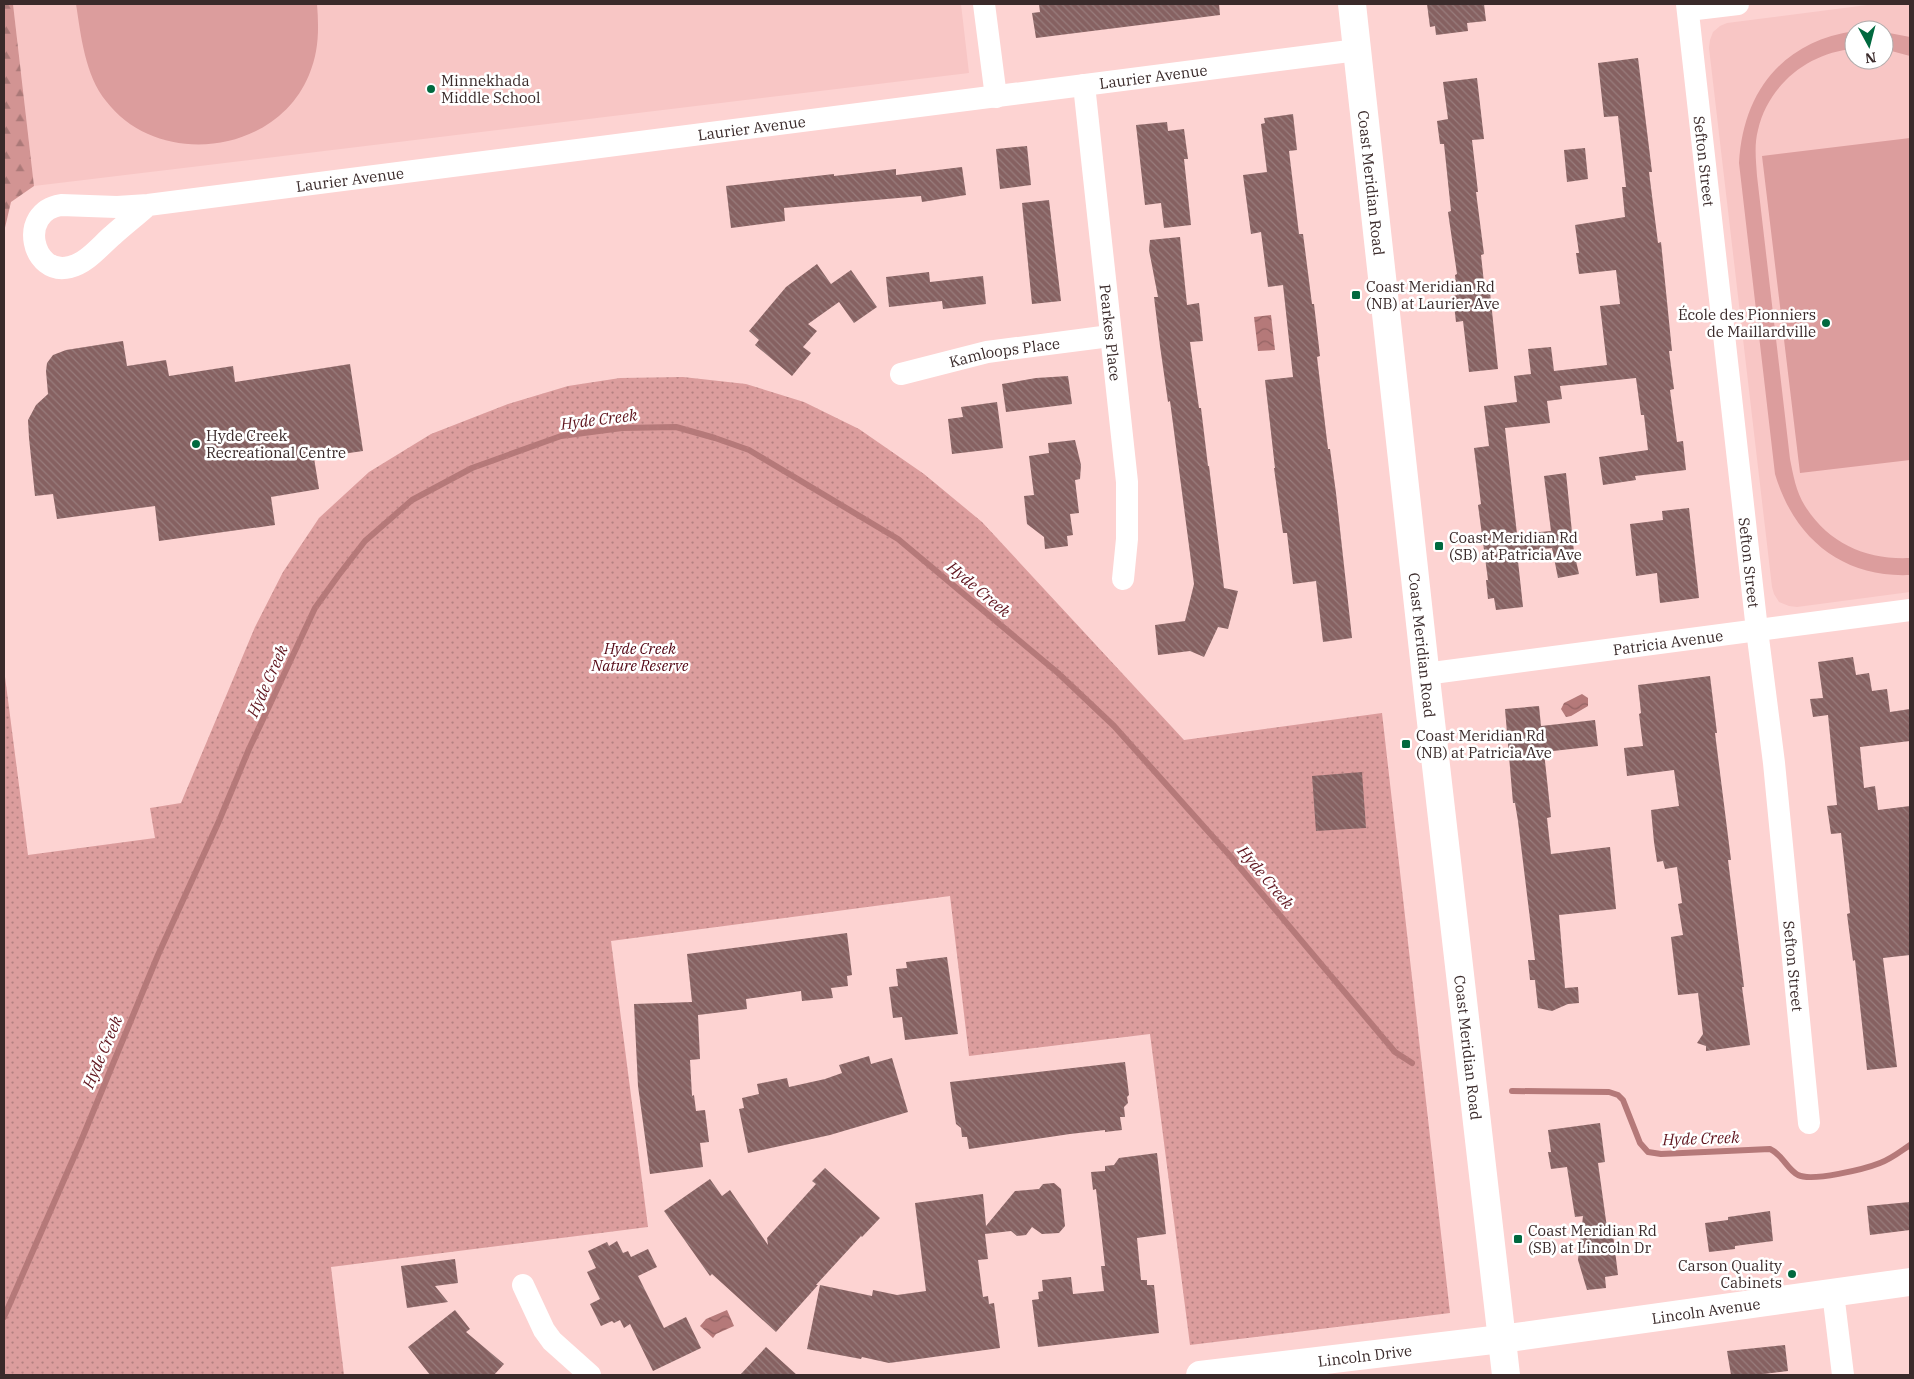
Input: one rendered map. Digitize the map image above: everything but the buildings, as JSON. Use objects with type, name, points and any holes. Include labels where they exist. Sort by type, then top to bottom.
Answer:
[{"type":"main road","name":"Coast Meridian Road","points":[[1352,4],[1425,674],[1506,1375]]},
{"type":"main road","name":"Lincoln Avenue","points":[[1501,1339],[1910,1282]]},
{"type":"main road","name":"Lincoln Drive","points":[[1200,1375],[1501,1339]]},
{"type":"street","points":[[984,4],[996,96]]},
{"type":"street","points":[[1688,7],[1738,4]]},
{"type":"street","name":"Sefton Street","points":[[1688,7],[1756,630],[1774,763],[1809,1123]]},
{"type":"street","name":"Laurier Avenue","points":[[148,205],[78,264],[69,267],[52,267],[45,263],[39,253],[34,236],[36,223],[41,214],[49,208],[69,204],[117,207],[148,205],[1357,50]]},
{"type":"street","name":"Pearkes Place","points":[[1084,85],[1127,482],[1123,579]]},
{"type":"street","name":"Kamloops Place","points":[[901,374],[987,352],[1110,336]]},
{"type":"street","name":"Patricia Avenue","points":[[1425,674],[1910,610]]},
{"type":"street","points":[[523,1285],[544,1330],[552,1341],[590,1375]]},
{"type":"street","points":[[1833,1293],[1843,1375]]},
{"type":"shaded area","name":"Minnekhada Middle School","points":[[13,4],[961,4],[969,73],[34,186]]},
{"type":"shaded area","name":"École des Pionniers de Maillardville","points":[[1875,4],[1910,4],[1910,592],[1797,607],[1779,602],[1774,594],[1709,48],[1713,32],[1727,23]]},
{"type":"green space","points":[[4,4],[13,4],[34,186],[11,202],[4,232]]},
{"type":"green space","points":[[76,4],[317,4],[318,31],[315,57],[309,75],[293,102],[271,122],[244,136],[215,143],[184,144],[155,137],[128,123],[106,101],[93,79],[85,55]]},
{"type":"green space","points":[[1844,33],[1844,50],[1837,51],[1806,64],[1781,85],[1763,114],[1757,136],[1757,176],[1790,459],[1799,495],[1805,506],[1825,530],[1837,540],[1864,552],[1894,558],[1910,558],[1910,575],[1885,574],[1863,569],[1842,561],[1824,550],[1808,535],[1795,517],[1783,497],[1775,474],[1739,163],[1742,137],[1758,93],[1771,74],[1787,59],[1806,46]]},
{"type":"green space","points":[[1894,34],[1910,37],[1910,56],[1894,52]]},
{"type":"green space","points":[[1910,138],[1910,460],[1800,473],[1762,156]]},
{"type":"green space","name":"Hyde Creek Nature Reserve","points":[[683,377],[746,384],[804,402],[859,429],[924,474],[982,522],[1184,740],[1382,713],[1450,1313],[1190,1345],[1150,1034],[969,1056],[950,896],[611,941],[648,1227],[331,1267],[344,1375],[4,1375],[4,669],[28,855],[155,838],[150,808],[181,803],[255,627],[283,572],[319,518],[369,472],[431,434],[508,404],[568,386],[620,378]]},
{"type":"water","points":[[1271,315],[1275,350],[1258,351],[1254,317]]},
{"type":"water","points":[[1582,694],[1588,698],[1588,706],[1566,717],[1561,709],[1564,703]]},
{"type":"water","points":[[727,1310],[734,1326],[716,1334],[713,1338],[700,1326],[706,1319]]},
{"type":"waterway","name":"Hyde Creek","points":[[4,1317],[81,1141],[158,955],[219,821],[249,749],[315,608],[365,541],[412,500],[472,468],[561,436],[622,428],[676,427],[715,438],[749,450],[898,539],[1058,673],[1114,726],[1231,857],[1395,1052],[1412,1063]]},
{"type":"waterway","name":"Hyde Creek","points":[[1512,1091],[1609,1092],[1618,1095],[1623,1100],[1640,1143],[1648,1152],[1661,1154],[1770,1149],[1790,1169],[1798,1175],[1805,1177],[1839,1174],[1873,1166],[1910,1145]]},
{"type":"place","name":"Minnekhada Middle School","points":[[431,89]]},
{"type":"place","name":"Coast Meridian Rd (NB) at Laurier Ave","points":[[1356,295]]},
{"type":"place","name":"École des Pionniers de Maillardville","points":[[1826,323]]},
{"type":"place","name":"Hyde Creek Recreational Centre","points":[[196,444]]},
{"type":"place","name":"Coast Meridian Rd (SB) at Patricia Ave","points":[[1439,546]]},
{"type":"place","name":"Coast Meridian Rd (NB) at Patricia Ave","points":[[1406,744]]},
{"type":"place","name":"Coast Meridian Rd (SB) at Lincoln Dr","points":[[1518,1239]]},
{"type":"place","name":"Carson Quality Cabinets","points":[[1792,1274]]}]
